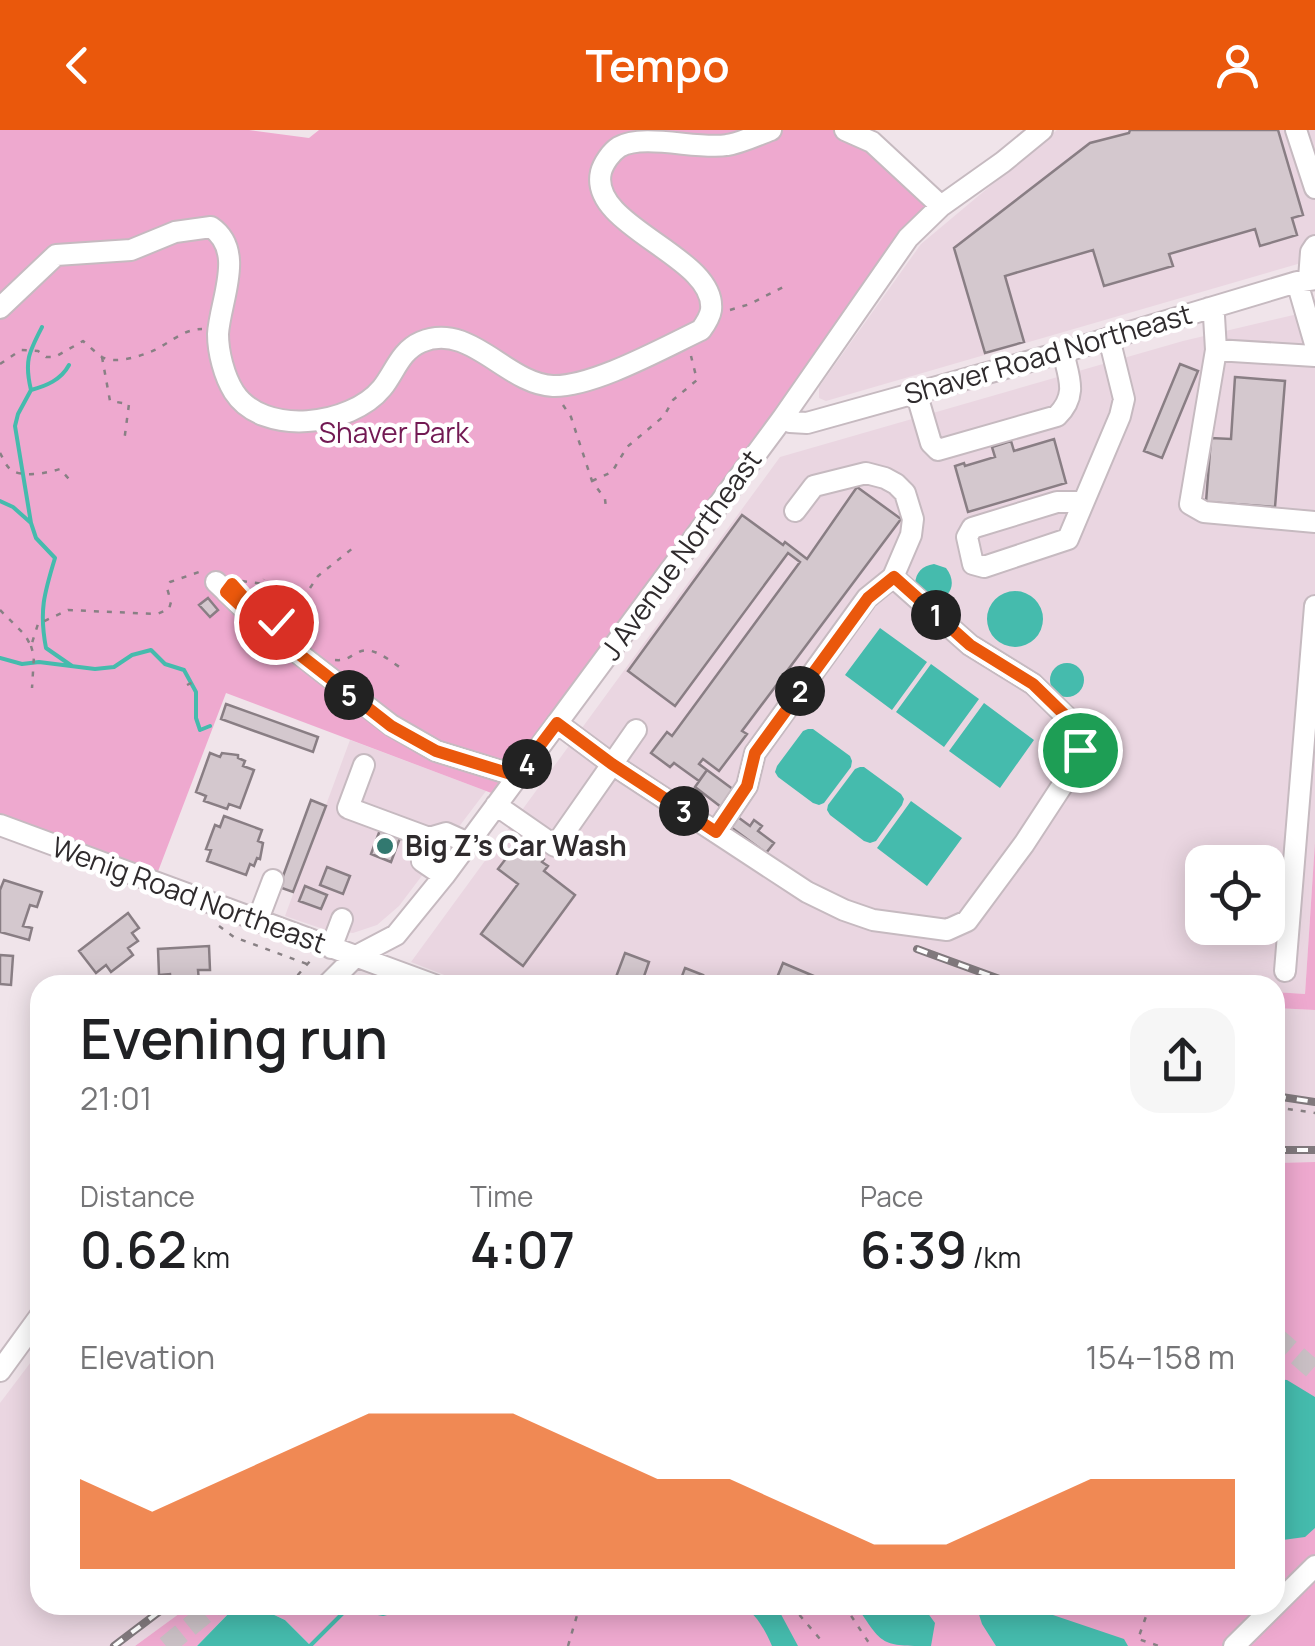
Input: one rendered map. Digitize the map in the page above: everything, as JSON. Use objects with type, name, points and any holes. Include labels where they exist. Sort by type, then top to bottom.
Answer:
[{"type":"street","points":[[0,308],[56,255],[131,250],[176,232],[211,227],[227,245],[229,266],[219,330],[223,366],[235,394],[256,414],[279,420],[321,421],[359,407],[382,389],[409,350],[424,341],[465,341],[529,381],[557,386],[582,384],[701,330],[711,314],[711,297],[690,268],[610,206],[601,193],[600,175],[606,161],[619,147],[642,142],[726,146],[771,130]]},
{"type":"street","points":[[845,130],[872,142],[940,206]]},
{"type":"street","name":"J Avenue Northeast","points":[[337,975],[356,956],[396,936],[444,876],[782,418],[908,238],[940,206],[1042,130]]},
{"type":"street","points":[[1296,130],[1315,188]]},
{"type":"street","points":[[1315,246],[1307,280],[1315,344]]},
{"type":"street","name":"Shaver Road Northeast","points":[[782,418],[807,424],[1307,280]]},
{"type":"street","points":[[1209,308],[1214,316],[1216,350],[1190,504],[1204,512],[1315,522]]},
{"type":"street","points":[[1083,502],[1057,502],[972,528],[967,537],[973,564],[984,566],[1068,539],[1120,416],[1124,399],[1109,338]]},
{"type":"street","points":[[1216,350],[1315,356]]},
{"type":"street","points":[[916,392],[930,443],[938,450],[1057,416],[1071,393],[1063,352]]},
{"type":"street","points":[[716,832],[747,786],[755,753],[868,598],[894,577],[913,519],[905,494],[896,484],[866,473],[814,486],[796,511]]},
{"type":"street","points":[[557,723],[612,764],[807,892],[844,910],[873,920],[946,930],[967,921],[1071,772],[1080,750],[1076,726],[1033,684],[970,645],[894,577]]},
{"type":"street","points":[[215,582],[258,622],[391,726],[436,751],[517,776]]},
{"type":"street","points":[[1286,971],[1315,606]]},
{"type":"street","points":[[496,805],[555,846],[636,730]]},
{"type":"street","points":[[364,765],[348,808],[429,838],[446,833],[468,843]]},
{"type":"street","name":"Wenig Road Northeast","points":[[0,825],[257,922],[323,951],[356,956],[407,975]]},
{"type":"street","points":[[429,838],[422,861],[444,876]]},
{"type":"street","points":[[257,922],[272,880]]},
{"type":"street","points":[[323,951],[342,919]]},
{"type":"street","points":[[0,1371],[30,1330]]},
{"type":"street","points":[[1285,1596],[1315,1566]]},
{"type":"street","points":[[1234,1646],[1265,1615]]},
{"type":"path","points":[[723,312],[750,304],[789,284]]},
{"type":"path","points":[[0,364],[22,350],[55,357],[83,341],[113,361],[150,353],[196,328],[219,330]]},
{"type":"path","points":[[592,480],[612,472],[627,447],[664,416],[673,400],[697,380],[690,351]]},
{"type":"path","points":[[102,357],[110,402],[129,404],[124,442]]},
{"type":"path","points":[[557,386],[606,508]]},
{"type":"path","points":[[0,453],[18,474],[60,470],[69,479]]},
{"type":"path","points":[[261,601],[306,594],[318,576],[353,548]]},
{"type":"path","points":[[31,646],[38,624],[68,610],[158,614],[169,609],[172,602],[170,582],[263,584],[264,579]]},
{"type":"path","points":[[274,601],[276,622]]},
{"type":"path","points":[[0,610],[31,646],[32,688]]},
{"type":"path","points":[[334,660],[344,661],[362,650],[371,650],[404,670]]},
{"type":"path","points":[[187,684],[195,681]]},
{"type":"path","points":[[216,923],[234,937],[307,964]]},
{"type":"path","points":[[298,975],[323,951]]},
{"type":"path","points":[[1285,1108],[1315,1113]]},
{"type":"path","points":[[568,1646],[577,1615]]},
{"type":"path","points":[[800,1615],[822,1646]]},
{"type":"path","points":[[851,1615],[871,1646]]},
{"type":"path","points":[[1146,1615],[1138,1639],[1160,1646]]},
{"type":"shaded area","points":[[1057,130],[1315,130],[1315,259],[826,401],[819,398],[819,387],[921,244]]},
{"type":"shaded area","points":[[1315,310],[1315,842],[1305,994],[1285,993],[1285,975],[444,975],[411,962],[780,457],[1183,341]]},
{"type":"shaded area","points":[[934,564],[946,568],[952,584],[945,597],[934,601],[915,584],[920,570]]},
{"type":"shaded area","points":[[1015,591],[1035,599],[1043,619],[1035,639],[1015,647],[995,639],[987,619],[995,599]]},
{"type":"shaded area","points":[[880,628],[927,662],[892,710],[845,675]]},
{"type":"shaded area","points":[[1067,663],[1079,668],[1084,680],[1079,692],[1067,697],[1055,692],[1050,680],[1055,668]]},
{"type":"shaded area","points":[[931,664],[979,699],[944,747],[896,712]]},
{"type":"shaded area","points":[[984,703],[1034,740],[1000,788],[949,751]]},
{"type":"shaded area","points":[[808,729],[852,761],[819,805],[775,772]]},
{"type":"shaded area","points":[[350,740],[486,791],[399,906],[377,925],[353,933],[326,930],[285,916]]},
{"type":"shaded area","points":[[860,767],[904,799],[876,841],[870,843],[827,810]]},
{"type":"shaded area","points":[[911,801],[962,838],[927,886],[877,848]]},
{"type":"shaded area","points":[[1285,1008],[1315,1010],[1315,1162],[1285,1163]]},
{"type":"shaded area","points":[[30,1363],[30,1615],[177,1615],[135,1646],[0,1646],[0,1403]]},
{"type":"shaded area","points":[[1285,1380],[1315,1397],[1315,1528],[1305,1537],[1285,1540]]},
{"type":"shaded area","points":[[227,1615],[274,1615],[285,1620],[311,1646],[197,1646]]},
{"type":"shaded area","points":[[754,1615],[781,1615],[798,1646],[772,1646]]},
{"type":"shaded area","points":[[863,1615],[929,1615],[935,1623],[931,1646],[892,1644],[872,1629]]},
{"type":"shaded area","points":[[979,1615],[1053,1615],[1124,1639],[1128,1646],[996,1646]]},
{"type":"green space","name":"Shaver Park","points":[[0,130],[249,130],[309,138],[319,130],[861,130],[941,206],[502,797],[226,693],[154,882],[0,825]]},
{"type":"green space","points":[[1315,842],[1315,1010],[1285,1008],[1285,993],[1305,994]]},
{"type":"green space","points":[[1315,1162],[1315,1646],[311,1646],[285,1620],[274,1615],[1285,1615],[1285,1163]]},
{"type":"green space","points":[[177,1615],[227,1615],[197,1646],[135,1646]]},
{"type":"building","points":[[1130,130],[1278,130],[1303,215],[1292,218],[1297,235],[1260,246],[1255,229],[1169,254],[1173,266],[1104,286],[1093,250],[1005,276],[1024,342],[985,353],[954,248],[1090,143]]},
{"type":"building","points":[[1180,364],[1198,371],[1162,458],[1144,451]]},
{"type":"building","points":[[1235,377],[1285,381],[1275,507],[1206,502],[1211,438],[1231,439]]},
{"type":"building","points":[[1054,439],[1066,483],[968,512],[955,466],[995,457],[992,447],[1011,441],[1014,451]]},
{"type":"building","points":[[857,487],[901,519],[742,731],[747,734],[719,771],[703,759],[699,764],[707,770],[699,781],[674,763],[670,767],[651,753],[667,732],[672,736],[800,562],[788,553],[675,706],[628,671],[742,515],[807,559]]},
{"type":"building","points":[[208,598],[218,610],[210,617],[199,605]]},
{"type":"building","points":[[226,704],[318,737],[313,752],[221,719]]},
{"type":"building","points":[[210,753],[220,757],[222,753],[238,755],[245,761],[243,766],[254,770],[240,808],[229,804],[227,809],[204,801],[206,796],[196,792]]},
{"type":"building","points":[[707,770],[738,793],[725,810],[695,787]]},
{"type":"building","points":[[311,800],[326,806],[293,892],[279,887]]},
{"type":"building","points":[[735,815],[750,826],[754,820],[762,826],[758,831],[774,843],[766,853],[728,825]]},
{"type":"building","points":[[224,816],[262,830],[258,841],[263,843],[260,859],[254,866],[250,864],[246,875],[207,861],[211,850],[206,849],[215,825],[220,827]]},
{"type":"building","name":"Big Z's Car Wash","points":[[380,830],[400,838],[391,862],[371,854]]},
{"type":"building","points":[[517,844],[544,859],[542,862],[548,866],[544,871],[575,895],[523,966],[481,934],[518,884],[498,869]]},
{"type":"building","points":[[327,867],[350,876],[343,894],[320,885]]},
{"type":"building","points":[[4,880],[42,892],[37,907],[30,905],[23,926],[32,928],[29,940],[0,932],[0,890]]},
{"type":"building","points":[[305,886],[327,895],[321,909],[299,901]]},
{"type":"building","points":[[128,913],[139,928],[132,933],[138,941],[128,948],[133,955],[111,972],[106,965],[96,973],[79,951]]},
{"type":"building","points":[[209,946],[210,970],[198,970],[198,975],[159,975],[158,949]]},
{"type":"building","points":[[625,953],[649,962],[644,975],[617,975]]},
{"type":"building","points":[[0,955],[13,956],[11,985],[0,984]]},
{"type":"building","points":[[783,963],[811,975],[778,975]]},
{"type":"building","points":[[685,968],[703,975],[682,975]]},
{"type":"waterway","points":[[31,523],[15,426],[31,390],[29,357],[42,327]]},
{"type":"waterway","points":[[31,390],[53,382],[69,365]]},
{"type":"waterway","points":[[0,501],[31,523],[36,538],[55,558],[44,603],[46,648],[72,666]]},
{"type":"waterway","points":[[0,658],[22,664],[39,662],[95,669],[114,667],[132,655],[151,650],[165,664],[184,670],[196,692],[200,730],[210,726]]},
{"type":"waterway","points":[[311,1645],[341,1615]]},
{"type":"tunnel","points":[[1285,1345],[1315,1371]]},
{"type":"tunnel","points":[[166,1646],[204,1615]]},
{"type":"railway","points":[[917,949],[988,975]]},
{"type":"railway","points":[[1285,1098],[1315,1102]]},
{"type":"railway","points":[[1285,1150],[1315,1150]]},
{"type":"railway","points":[[114,1646],[155,1615]]},
{"type":"place","name":"Big Z's Car Wash","points":[[385,846]]},
{"type":"route","points":[[276,622],[274,601],[248,602],[232,584],[226,592],[350,696],[391,726],[436,751],[517,776],[557,723],[716,832],[747,786],[755,753],[868,598],[894,577],[970,645],[1033,684],[1076,726],[1080,750]]}]
